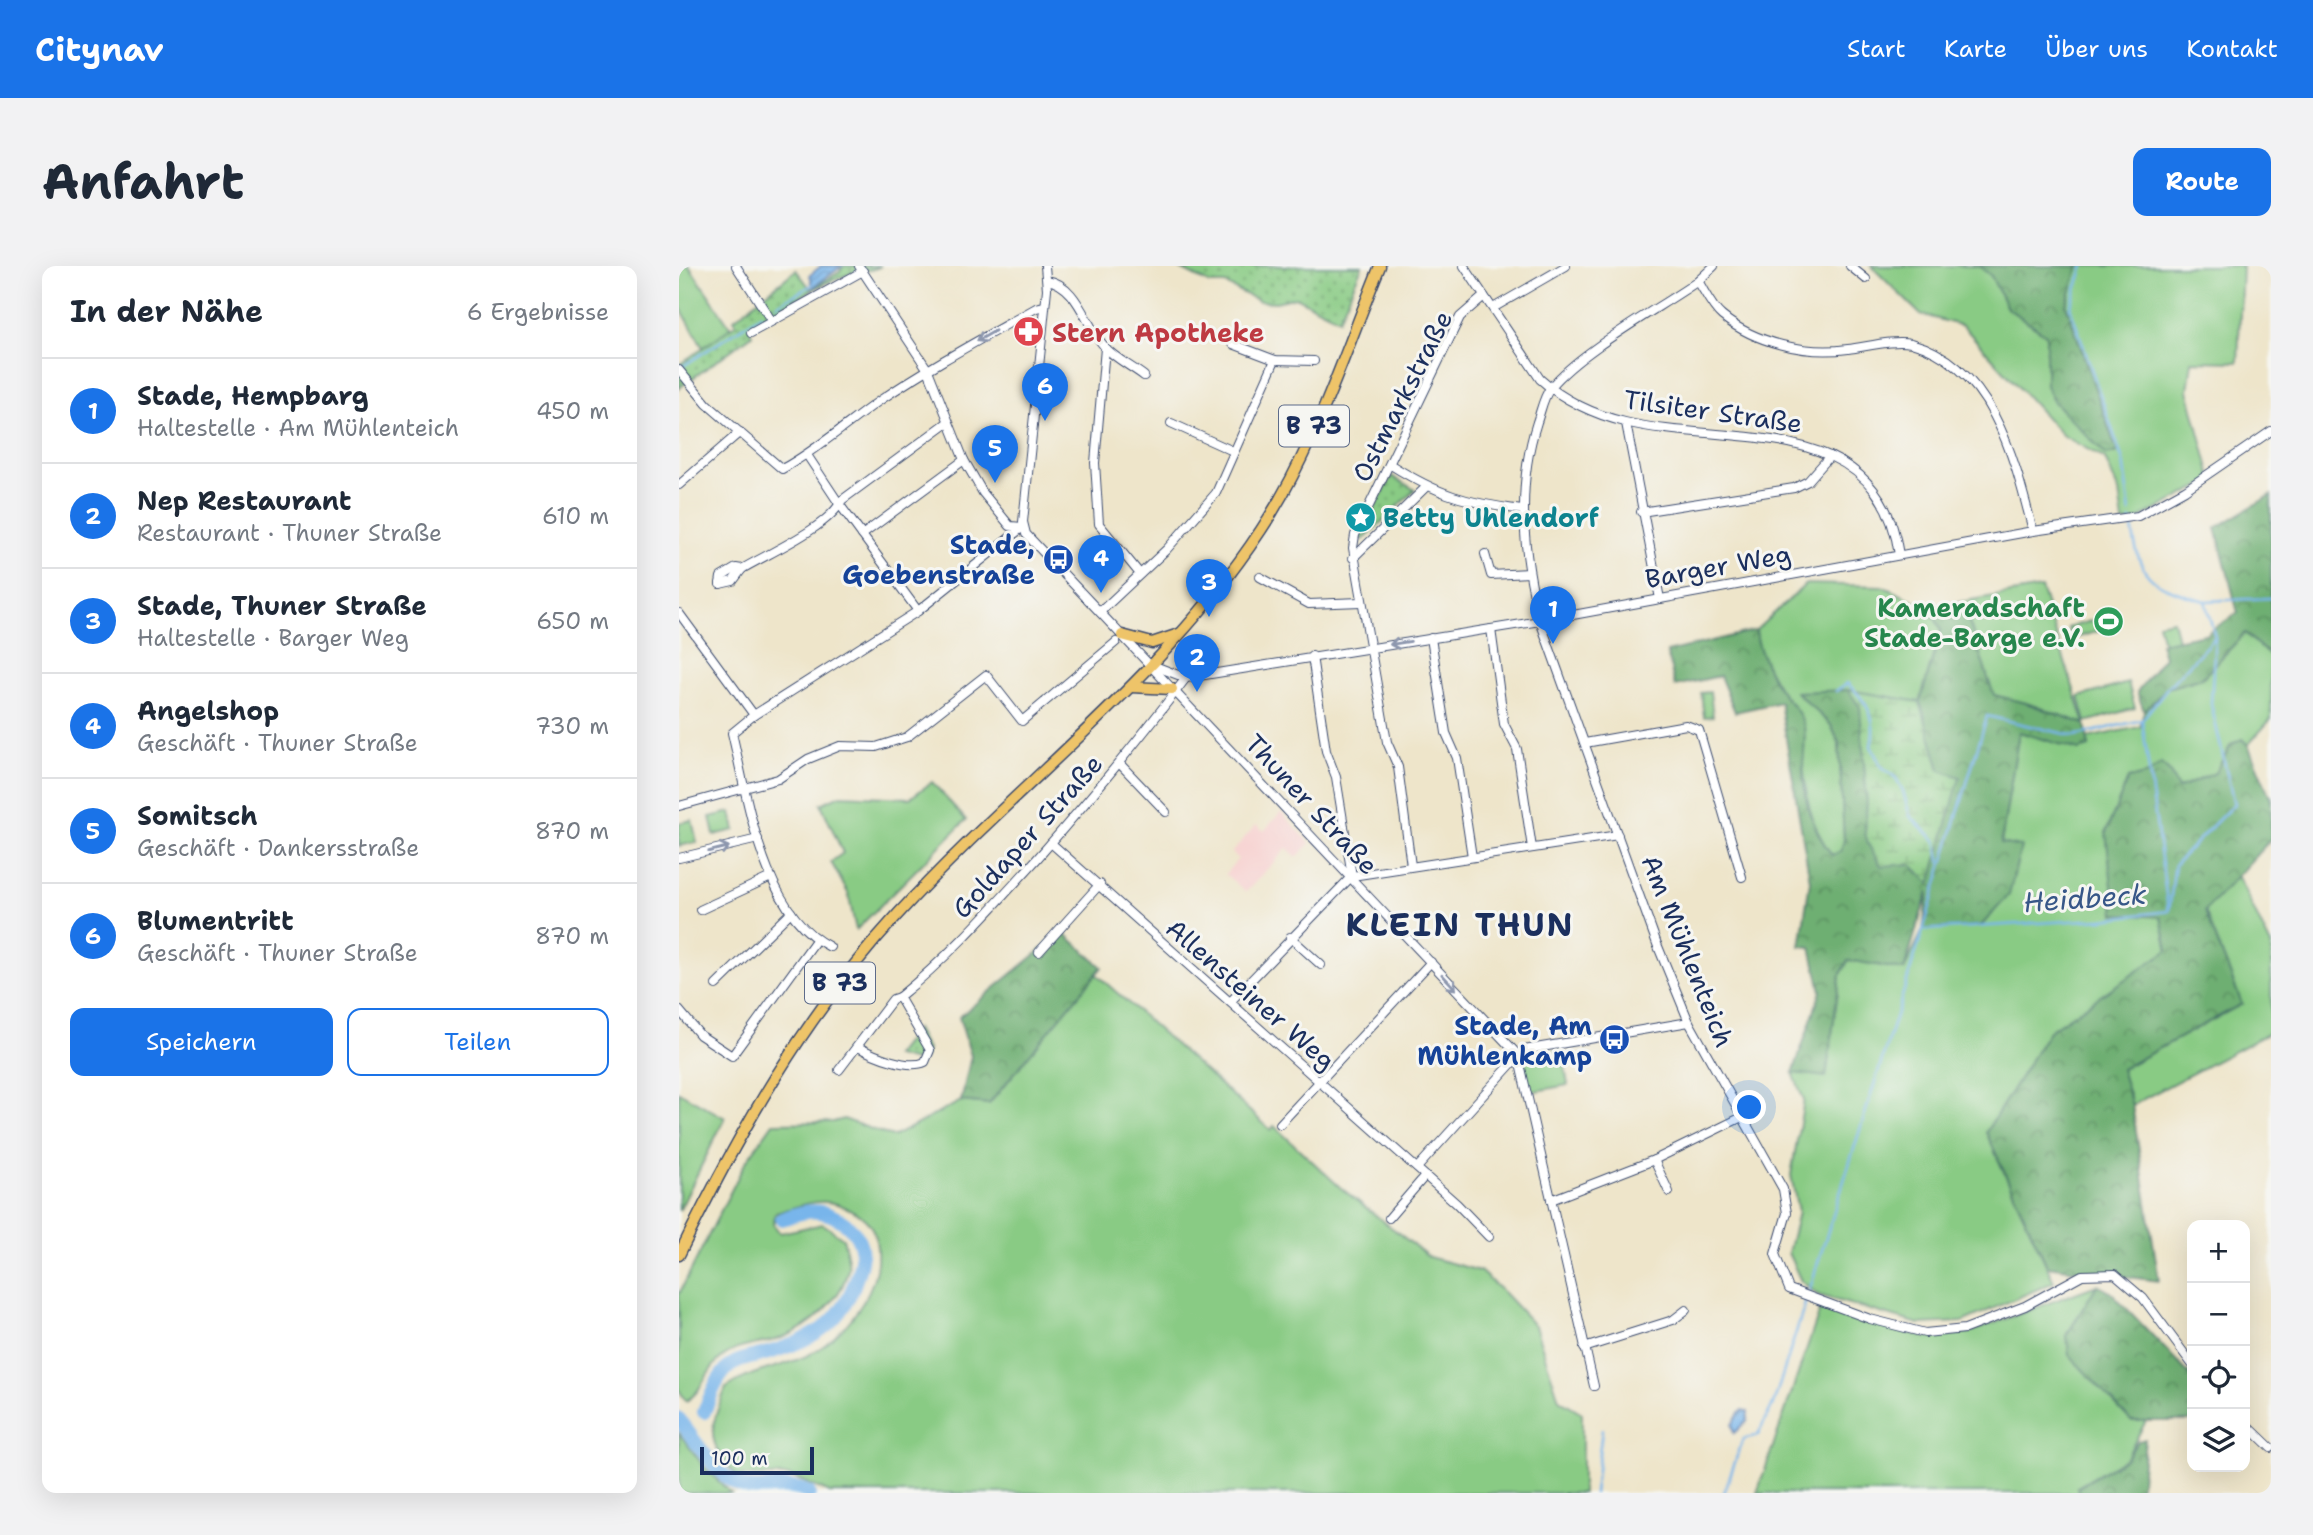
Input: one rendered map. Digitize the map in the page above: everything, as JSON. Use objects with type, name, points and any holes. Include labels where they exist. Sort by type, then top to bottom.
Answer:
[{"type":"main road","name":"B 73","points":[[679,1255],[766,1088],[847,974],[939,872],[1131,687],[1182,633],[1262,529],[1290,478],[1380,266]]},
{"type":"main road","points":[[1119,638],[1152,643],[1182,633]]},
{"type":"main road","points":[[1131,687],[1174,691]]},
{"type":"street","points":[[736,266],[771,320]]},
{"type":"street","points":[[830,947],[816,940],[791,912],[771,877],[758,839],[732,733],[754,715],[918,611],[1023,527],[1045,306],[1045,266]]},
{"type":"street","points":[[1464,266],[1540,379],[1550,388],[1580,361],[1697,281],[1714,266]]},
{"type":"street","points":[[1493,308],[1566,266]]},
{"type":"street","points":[[1850,266],[1866,279]]},
{"type":"street","points":[[751,332],[861,269],[928,370],[964,460],[862,535]]},
{"type":"street","points":[[1047,280],[1068,290],[1105,348],[1144,376]]},
{"type":"street","points":[[1697,281],[1720,315],[1752,336],[1782,345],[1840,350],[1910,342],[1935,354],[1966,376],[1986,399],[2008,442],[2033,531]]},
{"type":"street","name":"Ostmarkstraße","points":[[1411,866],[1398,767],[1387,742],[1353,558],[1355,535],[1461,317],[1484,296]]},
{"type":"street","points":[[679,370],[707,404],[782,469],[807,455],[877,403],[928,370],[1035,307],[1045,306]]},
{"type":"street","points":[[1233,344],[1275,360],[1314,361]]},
{"type":"street","points":[[1105,348],[1095,463],[1099,524],[1140,574]]},
{"type":"street","points":[[1100,612],[1167,549],[1216,493],[1275,360]]},
{"type":"street","name":"Tilsiter Straße","points":[[1550,388],[1590,411],[1626,423],[1808,445],[1851,467],[1882,499],[1895,526],[1899,555]]},
{"type":"street","name":"Am Mühlenteich","points":[[1550,388],[1529,446],[1522,510],[1529,573],[1540,621],[1657,944],[1689,1023],[1740,1118],[1783,1189],[1787,1213],[1775,1254],[1789,1289],[1925,1333],[1965,1329],[2025,1306],[2082,1275],[2115,1275],[2143,1298],[2187,1357]]},
{"type":"street","points":[[742,569],[810,529],[840,505],[842,500],[947,422]]},
{"type":"street","points":[[1626,423],[1641,512],[1660,598]]},
{"type":"street","points":[[1171,424],[1233,452]]},
{"type":"street","name":"Barger Weg","points":[[1186,678],[1540,621],[2033,531],[2138,516],[2185,490],[2271,431]]},
{"type":"street","points":[[679,485],[740,432]]},
{"type":"street","points":[[807,455],[918,611]]},
{"type":"street","points":[[1641,512],[1794,488],[1808,481],[1830,456]]},
{"type":"street","name":"Thuner Straße","points":[[964,460],[983,493],[1010,526],[1023,527],[1100,612],[1119,638],[1152,665],[1518,1055]]},
{"type":"street","points":[[1391,465],[1426,487],[1465,502],[1522,510]]},
{"type":"street","name":"Ostmarkstraße","points":[[1353,558],[1426,487]]},
{"type":"street","points":[[1485,554],[1491,575],[1529,573]]},
{"type":"street","points":[[1259,577],[1309,604],[1361,602]]},
{"type":"street","points":[[679,613],[754,715]]},
{"type":"street","points":[[1491,629],[1504,724],[1517,749],[1532,848]]},
{"type":"street","points":[[679,806],[778,779],[808,759],[839,747],[876,747],[907,737],[986,675],[1022,722],[1119,638]]},
{"type":"street","points":[[1431,638],[1446,733],[1457,758],[1472,857]]},
{"type":"street","points":[[1311,656],[1326,751],[1336,777],[1352,876]]},
{"type":"street","points":[[1152,665],[1186,678]]},
{"type":"street","name":"Goldaper Straße","points":[[839,1070],[893,999],[937,966],[1051,843],[1120,764],[1186,678]]},
{"type":"street","points":[[1585,743],[1686,725],[1699,730],[1742,877]]},
{"type":"street","points":[[1120,764],[1166,811]]},
{"type":"street","points":[[1230,1002],[1290,937],[1352,876],[1618,835]]},
{"type":"street","points":[[679,858],[758,839]]},
{"type":"street","name":"Allensteiner Weg","points":[[1051,843],[1417,1168],[1489,1237]]},
{"type":"street","points":[[700,910],[771,877]]},
{"type":"street","points":[[1039,952],[1100,884]]},
{"type":"street","points":[[716,985],[791,912]]},
{"type":"street","points":[[1290,937],[1321,965]]},
{"type":"street","points":[[679,1010],[700,1035],[732,1056],[816,940]]},
{"type":"street","points":[[1280,1124],[1431,962]]},
{"type":"street","points":[[857,1047],[871,1054],[915,1064],[925,1062],[929,1057],[929,1044],[899,996]]},
{"type":"street","points":[[1417,1168],[1524,1050],[1689,1023]]},
{"type":"street","points":[[1518,1055],[1594,1386]]},
{"type":"street","points":[[1551,1200],[1654,1160],[1740,1118]]},
{"type":"street","points":[[1654,1160],[1669,1192]]},
{"type":"street","points":[[1389,1218],[1425,1176]]},
{"type":"street","points":[[1584,1348],[1673,1320],[1686,1310]]},
{"type":"street","points":[[2250,1428],[2271,1448]]},
{"type":"shaded area","points":[[1281,812],[1310,843],[1297,857],[1287,848],[1246,892],[1225,874],[1238,859],[1231,853],[1256,825],[1264,831]]},
{"type":"green space","points":[[679,266],[689,266],[731,328],[703,348],[679,305]]},
{"type":"green space","points":[[843,266],[881,266],[838,278],[785,306],[750,329],[752,335],[679,388],[679,365],[736,324],[734,319],[796,270],[811,289],[840,272]]},
{"type":"green space","points":[[1175,266],[1362,266],[1339,319],[1295,297],[1276,302],[1259,301],[1225,284],[1210,284]]},
{"type":"green space","points":[[1871,266],[1979,266],[1991,275],[2007,308],[2046,334],[2046,386],[2053,401],[2106,455],[2117,452],[2066,305],[2079,266],[2242,266],[2238,362],[2192,361],[2188,390],[2212,480],[2135,521],[2123,523],[2119,492],[2105,459],[2062,435],[1963,326],[1920,314]]},
{"type":"green space","points":[[1979,266],[2079,266],[2066,305],[2117,452],[2106,455],[2053,401],[2046,386],[2046,334],[2007,308],[1991,276]]},
{"type":"green space","points":[[1392,476],[1415,490],[1363,540],[1359,537]]},
{"type":"green space","points":[[2271,495],[2271,657],[2245,633],[2202,678],[2167,688],[2144,711],[2137,692],[2164,657],[2160,643],[2205,634],[2238,613],[2216,528]]},
{"type":"green space","points":[[1806,584],[1882,586],[1929,607],[1941,629],[1920,702],[1848,690],[1797,693],[1831,725],[1839,743],[1844,840],[1841,852],[1832,855],[1821,838],[1808,803],[1796,711],[1769,672],[1756,630]]},
{"type":"green space","points":[[2041,588],[2085,724],[2026,703],[1993,695],[1960,602]]},
{"type":"green space","points":[[1960,602],[1994,695],[2085,724],[2089,747],[2079,750],[2019,732],[2001,843],[2021,847],[2009,895],[1981,926],[1923,930],[1928,891],[1904,970],[1848,960],[1840,976],[1826,1077],[1793,1073],[1821,991],[1811,947],[1800,946],[1810,881],[1780,702],[1735,712],[1720,676],[1675,686],[1667,652],[1756,630],[1769,672],[1803,721],[1803,777],[1807,801],[1819,834],[1832,855],[1841,852],[1844,840],[1839,743],[1831,725],[1796,692],[1848,690],[1860,707],[1867,802],[1865,833],[1940,770],[1920,702],[1941,629],[1929,607]]},
{"type":"green space","points":[[2100,618],[2103,630],[2072,639],[2068,628]]},
{"type":"green space","points":[[2173,620],[2179,644],[2164,647],[2158,623]]},
{"type":"green space","points":[[2245,633],[2271,657],[2271,719],[2248,745],[2242,739],[2231,745],[2215,773],[2178,789],[2169,771],[2128,779],[2106,832],[2161,917],[2168,951],[2049,1031],[1986,1132],[2054,1282],[1962,1322],[1919,1324],[1818,1295],[1801,1281],[1788,1253],[1798,1212],[1791,1175],[1804,1100],[1793,1073],[1826,1076],[1840,976],[1849,959],[1904,970],[1923,930],[1981,926],[2020,847],[2001,843],[2019,732],[2079,750],[2089,747],[2087,738],[2140,727],[2144,711],[2167,688],[2202,678]]},
{"type":"green space","points":[[2128,683],[2135,708],[2086,722],[2079,697]]},
{"type":"green space","points":[[1848,690],[1920,702],[1940,770],[1960,777],[1930,884],[1911,864],[1881,866],[1868,844],[1865,833],[1867,802],[1860,707]]},
{"type":"green space","points":[[1710,692],[1713,716],[1704,717],[1701,693]]},
{"type":"green space","points":[[2242,739],[2248,745],[2271,799],[2271,839],[2205,911],[2242,1004],[2121,1069],[2132,1105],[2159,1281],[2047,1266],[1986,1132],[2049,1031],[2168,950],[2161,917],[2115,914],[2106,832],[2128,779],[2148,774],[2161,764],[2169,771],[2178,789],[2215,773],[2231,745]]},
{"type":"green space","points":[[932,782],[966,820],[856,930],[848,893],[831,862],[843,853],[821,804],[840,795],[910,798]]},
{"type":"green space","points":[[731,812],[735,830],[714,835],[710,817]]},
{"type":"green space","points":[[692,820],[697,842],[679,846],[679,823]]},
{"type":"green space","points":[[2237,875],[2271,946],[2271,1032],[2132,1105],[2121,1069],[2242,1004],[2205,910]]},
{"type":"green space","points":[[1063,932],[1102,967],[989,1104],[961,1101],[971,1056],[959,1017]]},
{"type":"green space","points":[[1096,974],[1271,1130],[1274,1126],[1341,1188],[1429,1257],[1480,1271],[1535,1326],[1559,1399],[1582,1413],[1582,1493],[830,1493],[790,1476],[737,1476],[719,1454],[713,1435],[716,1415],[726,1388],[756,1373],[804,1357],[829,1341],[861,1305],[869,1291],[877,1263],[877,1243],[873,1231],[861,1216],[850,1209],[839,1204],[820,1202],[776,1213],[773,1224],[780,1233],[823,1224],[843,1238],[848,1262],[845,1280],[832,1301],[805,1326],[776,1340],[726,1354],[714,1365],[696,1393],[686,1401],[679,1390],[679,1294],[745,1163],[773,1123],[833,1122],[844,1119],[893,1137],[961,1101],[989,1104]]},
{"type":"green space","points":[[916,1029],[927,1050],[925,1058],[915,1061],[895,1056]]},
{"type":"green space","points":[[1562,1050],[1568,1085],[1530,1092],[1523,1063],[1529,1056]]},
{"type":"green space","points":[[679,1092],[725,1118],[679,1211]]},
{"type":"green space","points":[[2097,1285],[2067,1335],[2131,1420],[2146,1421],[2126,1458],[2077,1487],[2081,1493],[1757,1493],[1821,1307],[1924,1337],[1968,1333]]},
{"type":"green space","points":[[2097,1285],[2112,1293],[2187,1372],[2187,1421],[2131,1421],[2069,1355],[2067,1335]]},
{"type":"green space","points":[[679,1433],[705,1468],[731,1493],[679,1493]]},
{"type":"green space","points":[[2145,1439],[2140,1493],[2081,1493],[2077,1488],[2126,1458],[2138,1441]]},
{"type":"water","points":[[821,266],[842,266],[813,287],[810,275]]},
{"type":"water","points":[[1743,1410],[1748,1412],[1747,1421],[1734,1433],[1732,1425]]},
{"type":"waterway","name":"Heidbeck","points":[[2084,266],[2070,307],[2123,461],[2130,513]]},
{"type":"waterway","points":[[776,305],[814,284]]},
{"type":"waterway","points":[[680,368],[761,315]]},
{"type":"waterway","name":"Heidbeck","points":[[1724,1493],[1743,1439],[1758,1435],[1774,1402],[1923,930],[2102,919],[2169,911],[2175,864],[2234,804],[2211,704],[2215,637],[2205,601],[2170,590],[2150,577],[2138,556],[2131,520]]},
{"type":"waterway","points":[[2205,601],[2271,598]]},
{"type":"waterway","points":[[1923,930],[1987,716],[2074,736],[2142,720],[2167,688],[2215,637]]},
{"type":"waterway","points":[[1836,691],[1847,683],[1865,704],[1872,719],[1871,746],[1881,766],[1896,778],[1910,816],[1936,841],[1941,863]]},
{"type":"waterway","points":[[2142,720],[2168,908]]},
{"type":"waterway","points":[[704,1412],[717,1381],[730,1366],[800,1342],[814,1334],[837,1314],[854,1285],[860,1266],[861,1249],[857,1236],[847,1225],[826,1213],[813,1211],[782,1219]]},
{"type":"waterway","points":[[679,1419],[719,1471],[739,1485],[757,1489],[786,1487],[809,1493]]},
{"type":"waterway","points":[[1594,1493],[1602,1430]]},
{"type":"place","name":"Stern Apotheke","points":[[1029,332]]},
{"type":"place","name":"Blumentritt","points":[[1045,421]]},
{"type":"place","name":"Somitsch","points":[[995,483]]},
{"type":"place","name":"Betty Uhlendorf","points":[[1360,517]]},
{"type":"place","name":"Stade, Goebenstraße","points":[[1058,559]]},
{"type":"place","name":"Angelshop","points":[[1101,593]]},
{"type":"place","name":"Stade, Thuner Straße","points":[[1209,617]]},
{"type":"place","name":"Kameradschaft Stade-Barge e.V.","points":[[2108,622]]},
{"type":"place","name":"Stade, Hempbarg","points":[[1553,644]]},
{"type":"place","name":"Nep Restaurant","points":[[1197,692]]},
{"type":"place","name":"Stade, Am Mühlenkamp","points":[[1615,1040]]},
{"type":"district","name":"KLEIN THUN","points":[[1460,924]]}]
